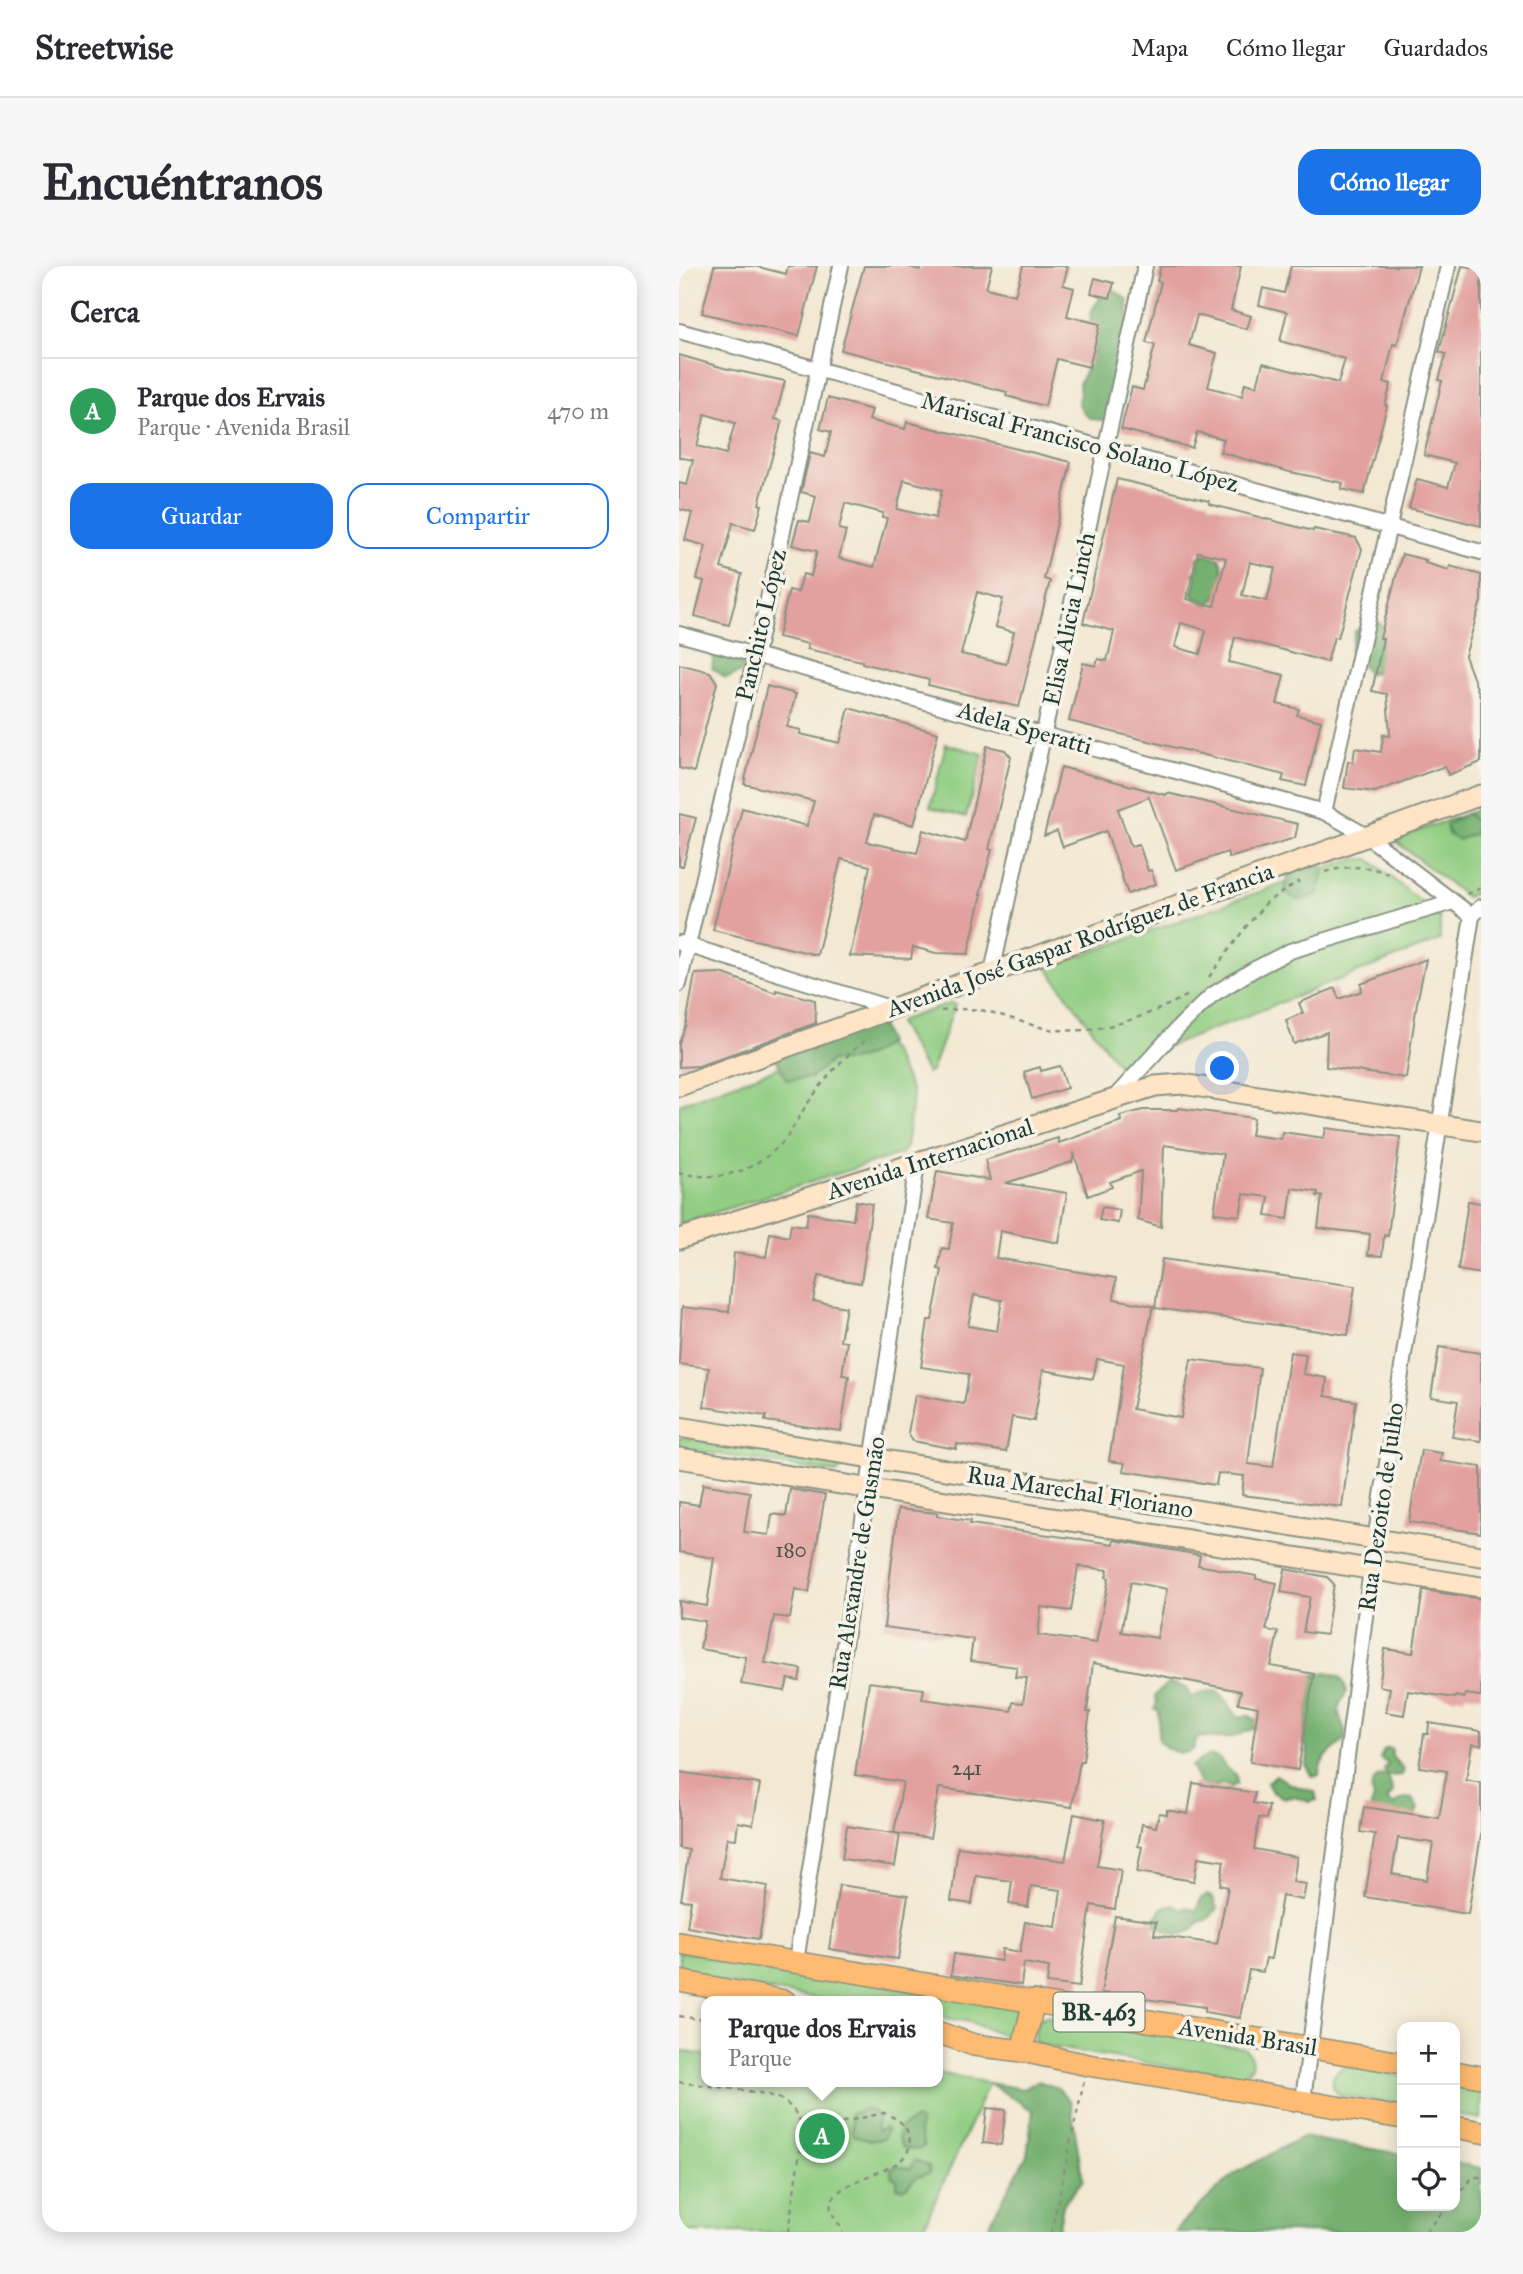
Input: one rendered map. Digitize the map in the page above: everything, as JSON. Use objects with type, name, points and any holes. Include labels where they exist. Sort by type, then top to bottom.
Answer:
[{"type":"main road","name":"Avenida José Gaspar Rodríguez de Francia","points":[[679,1086],[1481,795]]},
{"type":"main road","name":"Avenida Internacional","points":[[679,1239],[1155,1086],[1182,1084],[1481,1131]]},
{"type":"main road","name":"Rua Marechal Floriano","points":[[679,1427],[1481,1556]]},
{"type":"main road","name":"Rua Marechal Floriano","points":[[679,1458],[1481,1587]]},
{"type":"main road","points":[[1007,1511],[1013,1481]]},
{"type":"main road","name":"Avenida Brasil","points":[[679,1943],[1397,2062]]},
{"type":"main road","points":[[679,1981],[758,1996]]},
{"type":"main road","points":[[1022,2051],[1034,2001]]},
{"type":"main road","name":"BR-463","points":[[943,2034],[974,2045],[1022,2051],[1088,2065],[1397,2117]]},
{"type":"main road","points":[[1460,2073],[1481,2077]]},
{"type":"main road","points":[[1460,2128],[1481,2132]]},
{"type":"street","name":"Panchito López","points":[[679,984],[684,944],[756,654],[841,266]]},
{"type":"street","name":"Elisa Alicia Linch","points":[[992,972],[1145,266]]},
{"type":"street","points":[[1324,812],[1448,266]]},
{"type":"street","name":"Mariscal Francisco Solano López","points":[[679,331],[1481,552]]},
{"type":"street","name":"Adela Speratti","points":[[679,634],[1324,812],[1367,836],[1451,900],[1476,912]]},
{"type":"street","points":[[1114,1098],[1212,995],[1253,970],[1290,951],[1451,900]]},
{"type":"street","name":"Rua Dezoito de Julho","points":[[1303,2100],[1371,1569],[1476,912]]},
{"type":"street","points":[[684,944],[893,1009]]},
{"type":"street","name":"Rua Alexandre de Gusmão","points":[[796,1962],[917,1164]]},
{"type":"path","points":[[1315,875],[1337,869],[1361,867],[1381,870],[1402,881]]},
{"type":"path","points":[[1202,984],[1217,969],[1267,902],[1304,878]]},
{"type":"path","points":[[1451,900],[1481,888]]},
{"type":"path","points":[[932,1012],[958,1009],[984,1011],[1057,1030],[1085,1030],[1162,1009],[1195,992]]},
{"type":"path","points":[[679,1174],[703,1178],[724,1177],[749,1168],[778,1147],[809,1101],[842,1060],[871,1036]]},
{"type":"path","points":[[679,2016],[701,2019]]},
{"type":"path","points":[[1051,2232],[1088,2065]]},
{"type":"path","points":[[679,2082],[701,2085]]},
{"type":"path","points":[[714,2087],[780,2099],[792,2109],[801,2123],[803,2131],[788,2232]]},
{"type":"path","points":[[803,2131],[884,2113],[896,2118],[907,2131],[910,2146],[904,2158],[890,2167],[851,2182],[837,2194],[831,2211],[843,2232]]},
{"type":"path","points":[[1460,2192],[1473,2177],[1481,2177]]},
{"type":"path","points":[[1426,2232],[1444,2211]]},
{"type":"green space","points":[[1114,290],[1128,300],[1128,323],[1107,420],[1096,420],[1085,415],[1080,407],[1079,384],[1095,351],[1090,313],[1100,298]]},
{"type":"green space","points":[[1204,554],[1220,559],[1222,564],[1219,590],[1209,605],[1192,594],[1198,558]]},
{"type":"green space","points":[[1372,623],[1380,623],[1392,643],[1377,671],[1369,674],[1350,650],[1355,631]]},
{"type":"green space","points":[[722,648],[747,658],[740,673],[726,678],[712,668],[714,656]]},
{"type":"green space","points":[[946,744],[983,754],[966,817],[930,807]]},
{"type":"green space","points":[[1481,809],[1481,890],[1466,897],[1397,842],[1399,837]]},
{"type":"green space","points":[[1467,813],[1477,822],[1474,834],[1458,840],[1448,834],[1446,825]]},
{"type":"green space","points":[[1351,859],[1369,859],[1440,918],[1440,940],[1119,1066],[1047,968]]},
{"type":"green space","points":[[1313,860],[1325,868],[1318,894],[1304,899],[1293,898],[1285,890],[1289,871]]},
{"type":"green space","points":[[952,1003],[955,1005],[931,1072],[927,1073],[899,1024],[901,1020]]},
{"type":"green space","points":[[871,1016],[882,1027],[888,1043],[870,1055],[852,1061],[831,1061],[810,1078],[787,1080],[776,1059]]},
{"type":"green space","points":[[862,1037],[878,1038],[892,1051],[913,1094],[906,1147],[900,1154],[679,1224],[679,1104]]},
{"type":"green space","points":[[679,1437],[838,1462],[841,1469],[836,1473],[679,1448]]},
{"type":"green space","points":[[1327,1672],[1340,1677],[1346,1689],[1339,1708],[1345,1740],[1324,1759],[1319,1775],[1313,1777],[1306,1765],[1306,1722],[1313,1675]]},
{"type":"green space","points":[[1171,1683],[1185,1687],[1190,1698],[1209,1691],[1220,1693],[1238,1717],[1249,1716],[1257,1722],[1255,1728],[1230,1738],[1197,1738],[1193,1750],[1184,1753],[1165,1747],[1158,1740],[1159,1711],[1154,1710],[1157,1703],[1155,1696]]},
{"type":"green space","points":[[1385,1749],[1392,1750],[1392,1757],[1404,1769],[1402,1775],[1388,1776],[1393,1792],[1387,1800],[1392,1805],[1405,1798],[1412,1799],[1418,1808],[1414,1817],[1370,1809],[1374,1798],[1373,1784],[1379,1776],[1386,1775],[1384,1769],[1388,1764],[1380,1758]]},
{"type":"green space","points":[[1209,1755],[1219,1758],[1227,1769],[1236,1774],[1237,1784],[1231,1787],[1221,1784],[1214,1787],[1201,1785],[1191,1766]]},
{"type":"green space","points":[[1276,1775],[1290,1784],[1315,1792],[1317,1800],[1309,1802],[1295,1797],[1285,1798],[1272,1792],[1267,1783]]},
{"type":"green space","points":[[1207,1895],[1213,1898],[1217,1909],[1191,1931],[1178,1935],[1156,1925],[1155,1919],[1163,1907],[1173,1904],[1181,1910],[1187,1907],[1196,1911],[1201,1898]]},
{"type":"green space","points":[[679,1951],[1015,2006],[1023,2017],[1019,2029],[1006,2037],[970,2022],[943,2018],[943,1996],[803,1996],[679,1975]]},
{"type":"green space","points":[[1046,2016],[1244,2048],[1251,2057],[1252,2066],[1242,2078],[1038,2045],[1034,2041],[1038,2019]]},
{"type":"green space","points":[[679,2051],[701,2054],[701,2087],[943,2087],[943,2074],[989,2083],[921,2232],[679,2232]]},
{"type":"green space","points":[[1346,2066],[1397,2075],[1397,2104],[1339,2095],[1333,2087],[1333,2078]]},
{"type":"green space","points":[[1038,2081],[1058,2088],[1070,2101],[1083,2180],[1063,2205],[1058,2232],[987,2232],[1027,2155],[1033,2111],[989,2083],[1023,2089]]},
{"type":"green space","points":[[1460,2086],[1481,2090],[1481,2119],[1460,2115]]},
{"type":"green space","points":[[864,2109],[879,2117],[876,2127],[878,2131],[884,2128],[887,2130],[883,2139],[869,2141],[853,2135],[850,2114]]},
{"type":"green space","points":[[916,2119],[920,2122],[919,2131],[924,2146],[918,2150],[903,2148],[898,2139],[900,2128]]},
{"type":"green space","points":[[1302,2137],[1397,2153],[1397,2211],[1460,2211],[1460,2164],[1481,2168],[1481,2232],[1175,2232],[1234,2174]]},
{"type":"green space","points":[[915,2160],[929,2166],[930,2173],[917,2177],[904,2189],[897,2187],[897,2180],[891,2176],[891,2169],[897,2166],[910,2169]]},
{"type":"building","points":[[714,266],[754,266],[786,274],[788,266],[817,266],[799,336],[702,313]]},
{"type":"building","points":[[864,266],[905,266],[920,270],[921,266],[992,266],[986,288],[1015,295],[1023,266],[1068,266],[1063,285],[1074,288],[1067,316],[1100,324],[1089,367],[1057,359],[1045,406],[1006,396],[1007,392],[841,350]]},
{"type":"building","points":[[1161,266],[1241,266],[1231,310],[1251,316],[1247,329],[1197,315],[1189,345],[1217,353],[1208,387],[1242,396],[1245,383],[1257,386],[1263,363],[1338,383],[1345,359],[1280,341],[1287,312],[1259,305],[1263,288],[1284,293],[1291,266],[1419,266],[1397,345],[1393,344],[1384,382],[1391,384],[1385,405],[1387,406],[1364,494],[1341,489],[1343,483],[1290,472],[1220,452],[1224,439],[1197,432],[1192,448],[1121,429],[1132,387],[1143,390],[1155,345],[1146,343],[1161,282],[1157,281]]},
{"type":"building","points":[[1462,266],[1481,268],[1481,526],[1409,508],[1417,479],[1448,487],[1455,463],[1424,455],[1446,354],[1439,352]]},
{"type":"building","points":[[1095,278],[1114,283],[1110,298],[1091,293]]},
{"type":"building","points":[[679,355],[785,381],[775,419],[782,421],[759,504],[762,505],[755,529],[733,523],[721,568],[742,574],[729,625],[695,616],[704,581],[697,579],[706,546],[685,540],[692,513],[679,509],[679,483],[687,485],[693,460],[679,457]],"holes":[[[705,414],[735,423],[726,454],[697,446]]]},
{"type":"building","points":[[828,398],[872,410],[869,420],[905,429],[907,422],[1071,462],[1044,579],[1050,581],[1019,707],[928,685],[929,680],[807,649],[808,644],[778,637],[789,590],[798,592],[803,574],[811,576],[817,551],[792,545],[799,520],[810,522],[816,496],[801,492],[810,453],[825,457],[831,432],[820,429]],"holes":[[[904,480],[942,490],[935,518],[897,509]],[[845,503],[883,513],[882,517],[887,518],[874,567],[839,558],[846,531],[839,529]],[[977,592],[1003,599],[995,627],[1014,632],[1006,664],[961,654]]]},
{"type":"building","points":[[1117,479],[1209,501],[1209,504],[1313,531],[1314,529],[1356,538],[1362,549],[1338,638],[1334,637],[1327,662],[1235,637],[1229,662],[1284,675],[1277,704],[1299,709],[1297,715],[1321,721],[1306,786],[1282,781],[1284,775],[1069,721],[1083,663],[1096,666],[1098,659],[1107,661],[1114,631],[1083,623]],"holes":[[[1198,552],[1226,558],[1214,606],[1187,599]],[[1250,562],[1275,568],[1267,601],[1242,595]],[[1181,623],[1206,630],[1200,654],[1175,647]]]},
{"type":"building","points":[[1402,554],[1449,570],[1450,566],[1481,575],[1481,601],[1465,656],[1481,699],[1481,762],[1448,775],[1445,766],[1375,792],[1344,788],[1348,761],[1353,762],[1355,748],[1381,752],[1383,735],[1390,736],[1387,694],[1372,691],[1383,639],[1380,638]]},
{"type":"building","points":[[679,664],[710,672],[717,683],[694,772],[679,768]]},
{"type":"building","points":[[767,686],[796,694],[787,727],[801,730],[800,734],[840,743],[849,708],[938,733],[914,825],[874,815],[867,842],[917,853],[923,830],[965,842],[987,746],[1005,750],[1011,757],[968,954],[936,953],[913,947],[911,959],[850,956],[870,866],[841,859],[817,955],[713,930],[742,808],[807,826],[814,801],[744,784]]},
{"type":"building","points":[[1061,767],[1166,795],[1167,793],[1298,824],[1295,838],[1229,858],[1227,852],[1176,870],[1149,797],[1118,809],[1131,846],[1139,844],[1148,871],[1151,870],[1156,884],[1128,894],[1106,831],[1063,847],[1057,831],[1044,836]]},
{"type":"building","points":[[679,814],[696,818],[683,866],[679,866]]},
{"type":"building","points":[[1426,959],[1406,1078],[1326,1067],[1327,1032],[1294,1044],[1286,1020],[1303,1013],[1299,1003],[1335,988],[1339,999],[1362,991],[1361,984]]},
{"type":"building","points":[[721,973],[776,993],[776,990],[815,1000],[816,1023],[699,1066],[679,1067],[679,1043],[686,1024],[695,974]]},
{"type":"building","points":[[1060,1066],[1067,1088],[1032,1099],[1024,1072],[1040,1067],[1041,1071]]},
{"type":"building","points":[[1143,1110],[1178,1110],[1254,1118],[1251,1135],[1281,1139],[1282,1132],[1324,1138],[1326,1128],[1400,1137],[1388,1236],[1384,1235],[1382,1256],[1368,1255],[1370,1234],[1318,1228],[1322,1196],[1317,1196],[1318,1192],[1292,1188],[1288,1219],[1266,1216],[1269,1197],[1244,1194],[1240,1216],[1214,1213],[1223,1154],[1164,1145],[1161,1227],[1138,1220],[1141,1171],[1110,1182],[1112,1187],[1088,1196],[1074,1154],[1072,1162],[1006,1183],[1067,1193],[1059,1243],[1000,1231],[996,1258],[1116,1278],[1114,1299],[1153,1306],[1132,1409],[1181,1418],[1191,1359],[1260,1368],[1248,1464],[1273,1467],[1290,1352],[1306,1354],[1303,1374],[1327,1378],[1325,1396],[1356,1401],[1342,1507],[1242,1495],[1244,1476],[1218,1473],[1216,1485],[1123,1471],[1125,1463],[1109,1461],[1124,1364],[1097,1359],[1093,1379],[1043,1370],[1034,1421],[1012,1417],[1006,1452],[957,1444],[956,1449],[913,1441],[908,1433],[915,1395],[964,1404],[969,1374],[921,1367],[928,1320],[932,1320],[942,1270],[938,1269],[942,1248],[949,1249],[953,1223],[928,1219],[937,1171],[990,1180],[985,1160],[1058,1138],[1059,1143],[1121,1121],[1120,1116]],"holes":[[[974,1295],[1002,1300],[997,1331],[968,1326]]]},
{"type":"building","points":[[856,1201],[872,1204],[861,1283],[818,1276],[813,1301],[846,1307],[840,1341],[847,1342],[842,1375],[849,1376],[841,1431],[765,1421],[766,1416],[704,1407],[709,1368],[679,1364],[682,1307],[729,1312],[734,1253],[766,1257],[770,1233],[789,1237],[791,1224],[806,1226],[808,1213],[853,1220]]},
{"type":"building","points":[[1468,1201],[1481,1203],[1481,1274],[1458,1270]]},
{"type":"building","points":[[1102,1207],[1120,1210],[1118,1223],[1099,1220]]},
{"type":"building","points":[[1162,1259],[1355,1286],[1348,1335],[1155,1308]]},
{"type":"building","points":[[1439,1347],[1481,1353],[1481,1441],[1452,1437],[1458,1401],[1431,1397]]},
{"type":"building","points":[[1421,1450],[1442,1453],[1440,1461],[1481,1467],[1481,1533],[1409,1522]]},
{"type":"building","points":[[703,1484],[750,1492],[744,1532],[769,1535],[772,1514],[786,1516],[790,1489],[825,1495],[809,1592],[795,1589],[790,1618],[774,1616],[765,1663],[801,1669],[799,1681],[788,1679],[785,1691],[741,1684],[746,1657],[700,1649],[705,1621],[679,1617],[679,1601],[707,1606],[714,1558],[679,1552],[679,1502],[699,1505]]},
{"type":"building","points":[[898,1509],[937,1513],[937,1516],[971,1521],[970,1524],[1113,1544],[1114,1540],[1200,1555],[1198,1565],[1256,1576],[1256,1579],[1277,1583],[1266,1630],[1278,1632],[1271,1666],[1314,1674],[1298,1770],[1250,1762],[1258,1707],[1238,1703],[1241,1691],[1093,1663],[1083,1761],[1080,1761],[1072,1807],[939,1788],[930,1838],[894,1833],[903,1782],[855,1775],[869,1682],[924,1689],[922,1699],[1011,1711],[1013,1702],[1023,1703],[1027,1678],[1015,1677],[1017,1667],[970,1661],[973,1639],[884,1627]],"holes":[[[1078,1566],[1108,1570],[1106,1577],[1109,1578],[1096,1643],[1038,1635],[1041,1607],[1071,1611]],[[1131,1582],[1167,1589],[1157,1638],[1121,1632]]]},
{"type":"building","points":[[1285,1569],[1327,1577],[1334,1584],[1326,1635],[1303,1632],[1310,1597],[1281,1592]]},
{"type":"building","points":[[1423,1590],[1481,1599],[1481,1696],[1465,1694],[1464,1698],[1455,1698],[1408,1691],[1404,1715],[1386,1712],[1390,1688],[1379,1686],[1385,1649],[1413,1653]]},
{"type":"building","points":[[1429,1723],[1481,1731],[1481,1745],[1472,1744],[1466,1780],[1481,1783],[1481,1835],[1468,1914],[1365,1897],[1375,1834],[1360,1832],[1364,1807],[1439,1818],[1447,1771],[1419,1767],[1424,1734],[1428,1734]],"holes":[[[1398,1838],[1433,1843],[1427,1880],[1392,1874]]]},
{"type":"building","points":[[679,1772],[760,1784],[753,1825],[738,1822],[736,1839],[727,1838],[720,1878],[768,1886],[759,1939],[687,1927],[691,1901],[681,1900],[689,1850],[679,1848]]},
{"type":"building","points":[[1193,1783],[1255,1793],[1253,1803],[1269,1806],[1266,1819],[1259,1818],[1254,1849],[1297,1857],[1293,1882],[1306,1884],[1303,1900],[1282,1896],[1271,1959],[1266,1958],[1263,1972],[1249,1970],[1240,2018],[1205,2012],[1205,2007],[1101,1993],[1115,1916],[1156,1922],[1154,1935],[1217,1944],[1228,1887],[1220,1885],[1224,1861],[1198,1857],[1194,1881],[1137,1872],[1142,1847],[1138,1846],[1142,1824],[1156,1827],[1159,1813],[1167,1814],[1167,1810],[1188,1814]]},
{"type":"building","points":[[1074,1814],[1105,1820],[1097,1866],[1121,1870],[1115,1909],[1091,1905],[1079,1987],[1047,1983],[1049,1967],[1024,1963],[1021,1985],[951,1975],[954,1954],[1001,1961],[1002,1949],[1020,1952],[1025,1922],[1056,1927],[1061,1890],[1031,1886],[1028,1907],[1009,1904],[1012,1881],[976,1876],[972,1904],[951,1901],[958,1847],[1065,1861]]},
{"type":"building","points":[[847,1826],[900,1834],[895,1866],[842,1859]]},
{"type":"building","points":[[839,1885],[908,1895],[898,1959],[829,1949]]},
{"type":"building","points":[[987,2108],[1006,2110],[1001,2145],[983,2143]]},
{"type":"place","name":"Parque dos Ervais","points":[[822,2136]]}]
